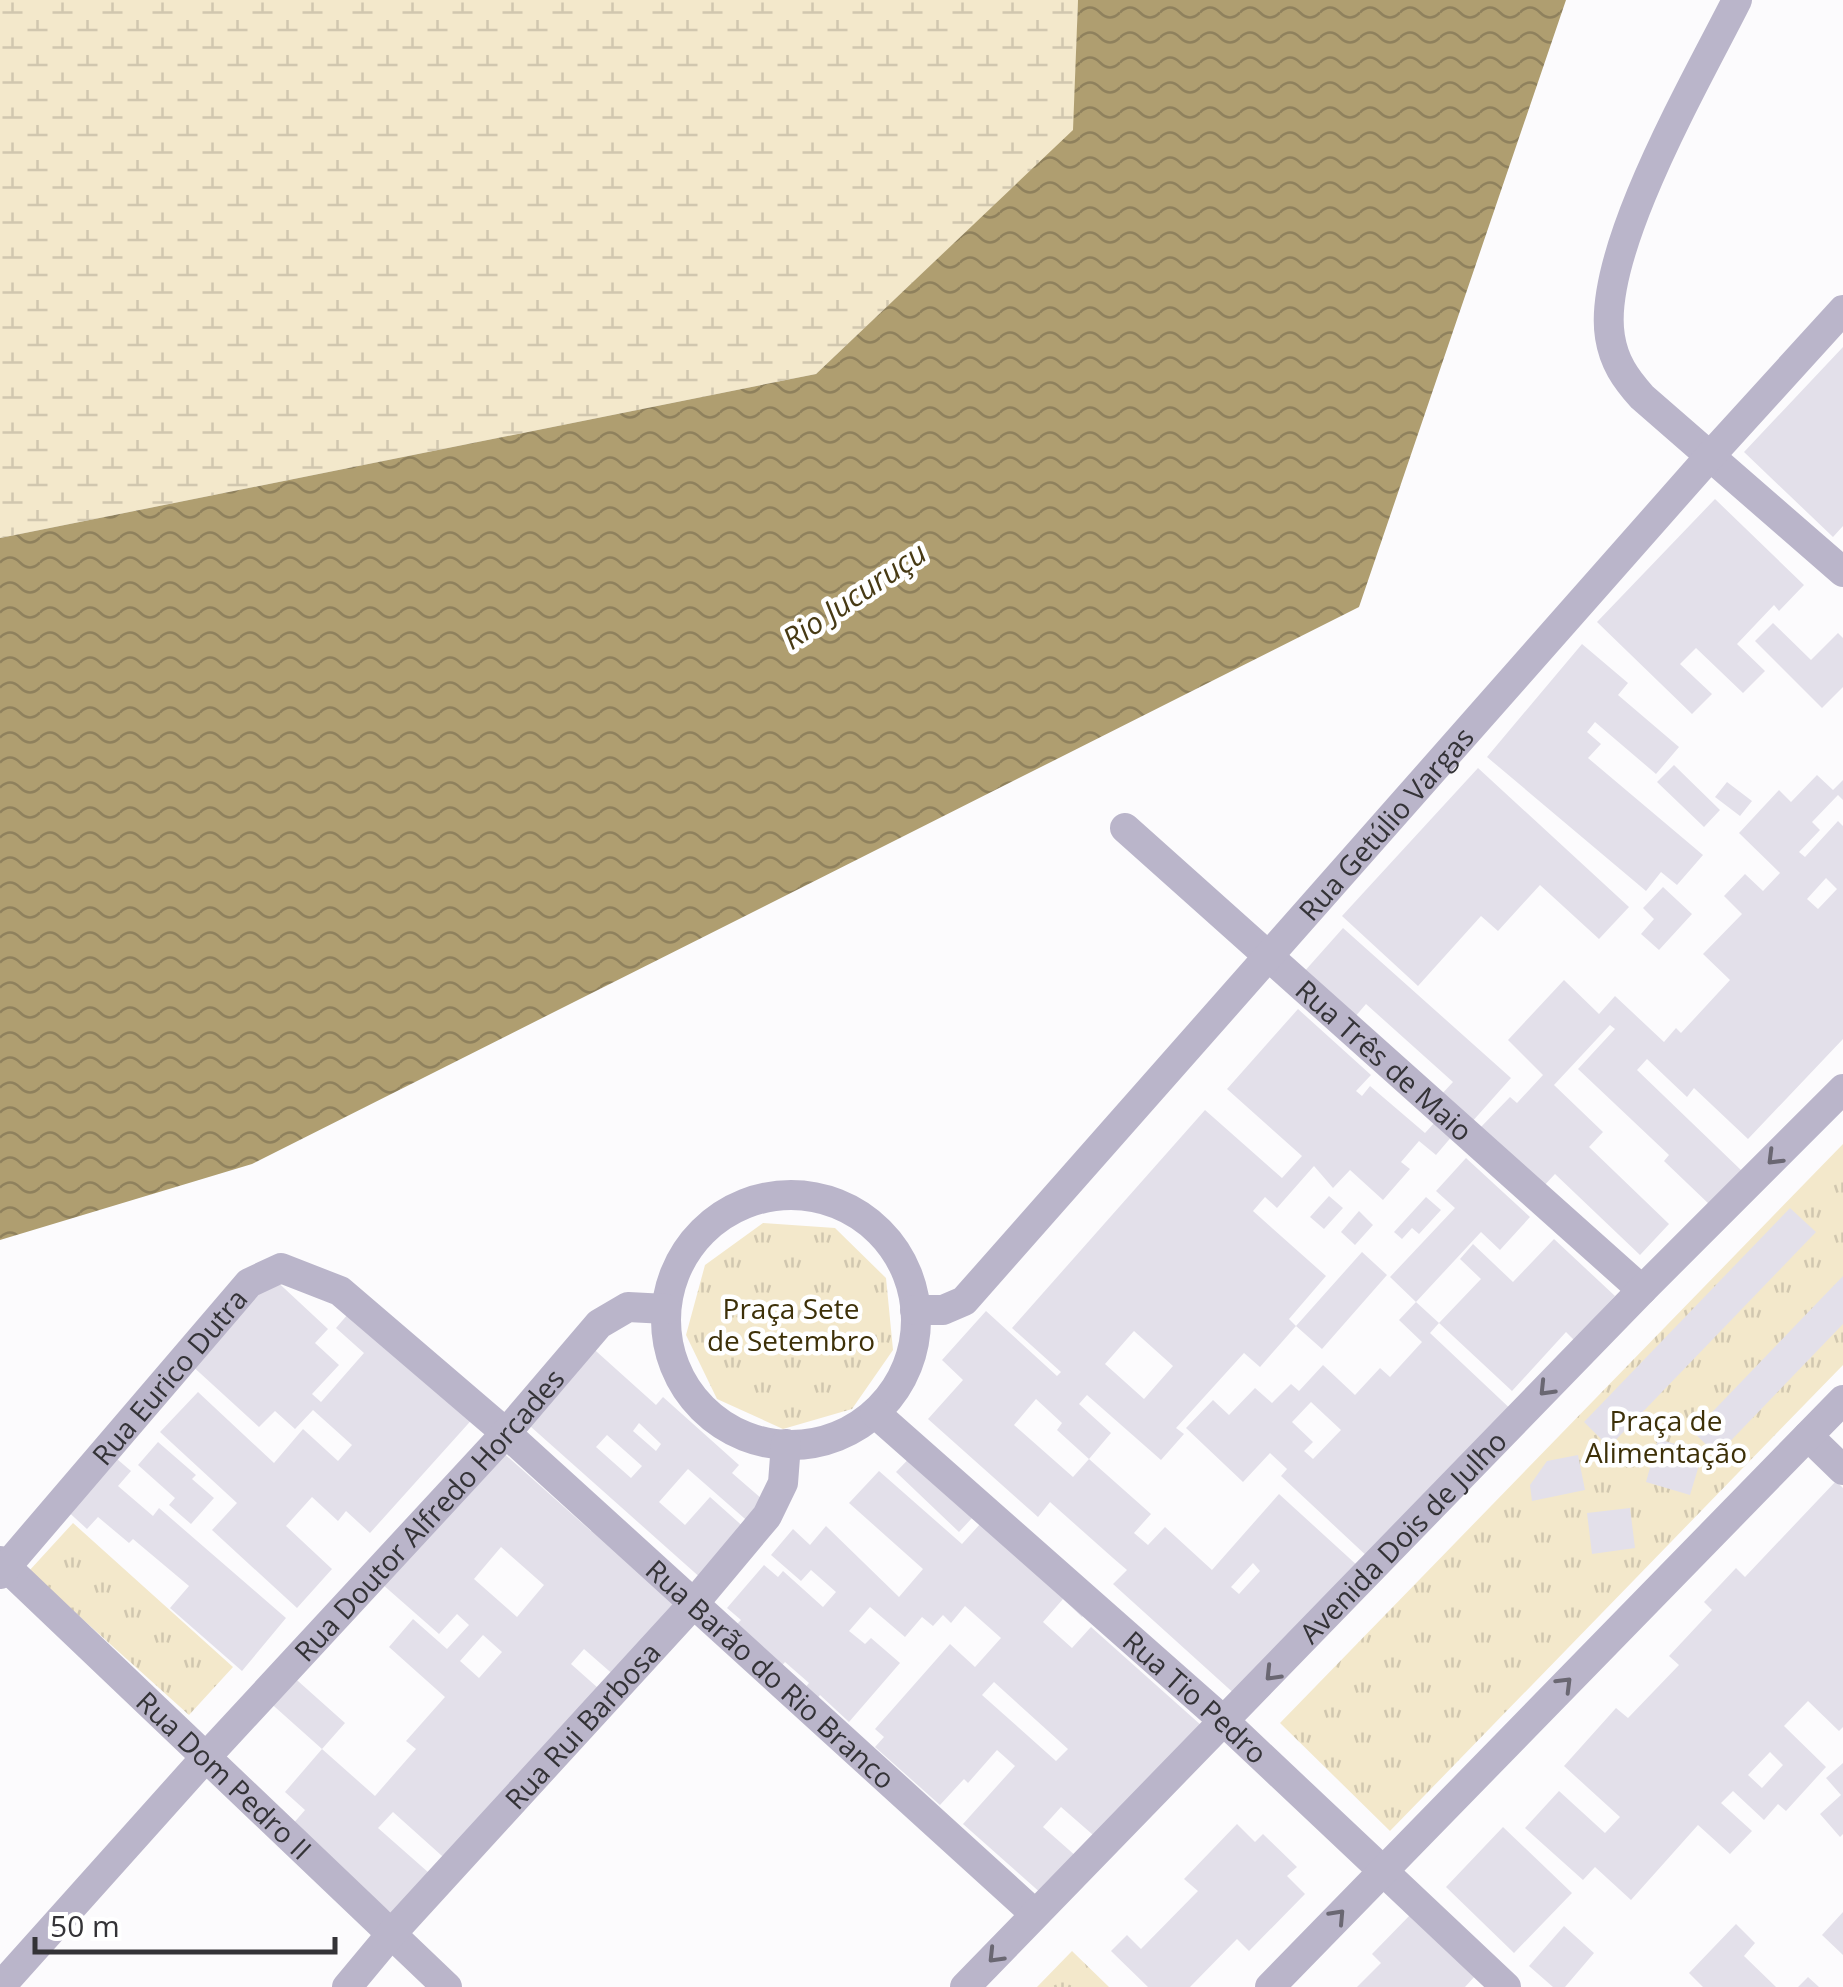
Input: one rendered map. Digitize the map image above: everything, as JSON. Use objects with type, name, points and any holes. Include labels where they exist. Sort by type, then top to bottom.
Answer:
[{"type":"street","points":[[1737,0],[1632,218],[1609,304],[1610,336],[1620,372],[1642,397],[1843,572]]},
{"type":"street","name":"Rua Getúlio Vargas","points":[[916,1310],[943,1310],[964,1301],[1710,455],[1843,310]]},
{"type":"street","name":"Rua Três de Maio","points":[[1125,828],[1642,1290]]},
{"type":"street","name":"Avenida Dois de Julho","points":[[966,1987],[1642,1290],[1843,1089]]},
{"type":"street","points":[[792,1194],[828,1200],[862,1216],[889,1241],[908,1274],[916,1310],[913,1348],[906,1366],[874,1413],[843,1434],[807,1444],[770,1444],[735,1432],[704,1411],[681,1381],[668,1347],[666,1309],[674,1273],[694,1240],[721,1215],[754,1199],[792,1194]]},
{"type":"street","name":"Rua Eurico Dutra","points":[[2,1567],[249,1283],[281,1268],[340,1290],[506,1433]]},
{"type":"street","name":"Rua Doutor Alfredo Horcades","points":[[0,1987],[206,1757],[506,1433],[599,1324],[628,1307],[666,1309]]},
{"type":"street","points":[[1270,1987],[1843,1400]]},
{"type":"street","name":"Rua Tio Pedro","points":[[874,1413],[1225,1722],[1506,1987]]},
{"type":"street","name":"Rua Barão do Rio Branco","points":[[506,1433],[1035,1914]]},
{"type":"street","points":[[1808,1436],[1843,1470]]},
{"type":"street","name":"Rua Rui Barbosa","points":[[346,1987],[694,1602],[766,1516],[783,1483],[786,1444]]},
{"type":"street","name":"Rua Dom Pedro II","points":[[2,1567],[448,1987]]},
{"type":"green space","points":[[0,0],[1078,0],[1074,130],[816,374],[0,538]]},
{"type":"green space","name":"Praça de Alimentação","points":[[1843,1144],[1843,1365],[1390,1831],[1280,1723]]},
{"type":"green space","name":"Praça Sete de Setembro","points":[[763,1223],[835,1228],[886,1278],[893,1350],[852,1409],[783,1429],[717,1399],[686,1335],[705,1265]]},
{"type":"green space","points":[[73,1523],[233,1667],[189,1715],[29,1571]]},
{"type":"green space","points":[[1072,1951],[1109,1987],[1037,1987]]},
{"type":"water","name":"Rio Jucuruçu","points":[[1078,0],[1566,0],[1359,607],[252,1164],[0,1240],[0,538],[816,374],[1073,130]]},
{"type":"building","points":[[1843,347],[1843,526],[1833,537],[1744,452]]},
{"type":"building","points":[[1715,499],[1804,585],[1779,611],[1774,605],[1737,644],[1765,671],[1743,693],[1696,648],[1680,664],[1712,694],[1692,714],[1597,622]]},
{"type":"building","points":[[1773,623],[1811,660],[1838,633],[1843,638],[1843,687],[1822,708],[1755,641]]},
{"type":"building","points":[[1582,644],[1628,683],[1618,695],[1679,747],[1656,774],[1595,722],[1587,732],[1601,744],[1588,758],[1703,855],[1677,885],[1661,872],[1646,891],[1487,757]]},
{"type":"building","points":[[1674,765],[1720,810],[1704,827],[1657,782]]},
{"type":"building","points":[[1478,768],[1629,907],[1599,939],[1540,885],[1498,931],[1481,916],[1418,986],[1342,916]]},
{"type":"building","points":[[1817,775],[1833,790],[1843,780],[1843,800],[1838,795],[1812,822],[1820,830],[1799,852],[1805,857],[1838,821],[1843,826],[1843,1039],[1748,1139],[1694,1088],[1687,1097],[1647,1059],[1637,1070],[1743,1172],[1710,1205],[1664,1161],[1669,1155],[1578,1069],[1615,1029],[1610,1025],[1554,1085],[1603,1132],[1589,1147],[1669,1224],[1640,1255],[1555,1174],[1541,1189],[1479,1129],[1510,1097],[1517,1103],[1543,1075],[1508,1040],[1564,980],[1599,1014],[1615,996],[1664,1042],[1676,1028],[1681,1033],[1730,980],[1703,954],[1742,914],[1724,896],[1745,874],[1763,891],[1780,873],[1739,833],[1779,790],[1791,802]],"holes":[[[1826,878],[1837,889],[1818,909],[1807,899]]]},
{"type":"building","points":[[1727,782],[1752,801],[1740,816],[1715,797]]},
{"type":"building","points":[[1663,887],[1692,914],[1659,950],[1641,934],[1654,919],[1643,908]]},
{"type":"building","points":[[1343,928],[1511,1078],[1471,1123],[1440,1096],[1453,1082],[1366,1004],[1354,1018],[1303,973]]},
{"type":"building","points":[[1298,1009],[1371,1075],[1356,1091],[1362,1096],[1370,1086],[1425,1133],[1436,1121],[1453,1135],[1436,1155],[1419,1141],[1401,1162],[1410,1169],[1383,1200],[1350,1170],[1333,1188],[1314,1166],[1277,1208],[1265,1197],[1253,1211],[1326,1276],[1289,1319],[1296,1326],[1260,1367],[1244,1353],[1176,1428],[1184,1434],[1161,1460],[1087,1395],[1079,1404],[1111,1433],[1089,1459],[1151,1514],[1134,1533],[1148,1545],[1165,1527],[1212,1570],[1279,1494],[1359,1567],[1238,1697],[1113,1584],[1127,1570],[1050,1502],[1038,1517],[928,1419],[963,1380],[942,1360],[986,1311],[1057,1376],[1061,1372],[1012,1328],[1205,1110],[1282,1178],[1302,1156],[1227,1089]],"holes":[[[1134,1331],[1173,1366],[1144,1399],[1105,1364]],[[1036,1399],[1062,1423],[1057,1430],[1089,1459],[1073,1477],[1014,1425]],[[1253,1563],[1260,1571],[1239,1594],[1231,1587]]]},
{"type":"building","points":[[1466,1158],[1530,1217],[1500,1250],[1481,1232],[1416,1302],[1390,1277],[1455,1208],[1436,1191]]},
{"type":"building","points":[[1329,1196],[1343,1208],[1324,1229],[1310,1217]]},
{"type":"building","points":[[1426,1197],[1441,1210],[1419,1234],[1412,1228],[1402,1239],[1394,1232]]},
{"type":"building","points":[[1790,1208],[1816,1232],[1609,1447],[1584,1422]]},
{"type":"building","points":[[1359,1211],[1373,1225],[1355,1245],[1341,1232]]},
{"type":"building","points":[[1554,1239],[1615,1296],[1574,1340],[1566,1332],[1512,1391],[1439,1323],[1481,1279],[1460,1259],[1473,1244],[1513,1282]]},
{"type":"building","points":[[1362,1252],[1387,1275],[1322,1349],[1296,1326]]},
{"type":"building","points":[[270,1275],[328,1329],[315,1343],[339,1365],[312,1394],[321,1402],[364,1353],[336,1328],[355,1306],[476,1415],[370,1533],[346,1511],[338,1521],[312,1497],[286,1526],[332,1569],[297,1608],[212,1530],[237,1503],[160,1432],[198,1392],[274,1463],[303,1429],[338,1461],[352,1445],[313,1410],[295,1429],[275,1411],[259,1427],[189,1363]]},
{"type":"building","points":[[1843,1276],[1843,1324],[1717,1455],[1693,1432]]},
{"type":"building","points":[[1416,1302],[1439,1323],[1430,1333],[1517,1415],[1370,1559],[1281,1476],[1287,1469],[1270,1453],[1243,1482],[1186,1428],[1213,1400],[1229,1415],[1255,1388],[1272,1403],[1291,1384],[1299,1391],[1323,1365],[1355,1395],[1380,1368],[1390,1377],[1422,1342],[1399,1320]],"holes":[[[1311,1402],[1341,1430],[1313,1459],[1304,1451],[1313,1442],[1292,1422]]]},
{"type":"building","points":[[587,1343],[656,1405],[663,1397],[739,1465],[732,1473],[769,1505],[752,1525],[688,1469],[659,1502],[685,1525],[710,1497],[747,1530],[703,1580],[521,1418]],"holes":[[[639,1423],[661,1444],[656,1451],[633,1431]],[[607,1435],[642,1466],[631,1478],[596,1447]]]},
{"type":"building","points":[[1658,1439],[1703,1452],[1690,1495],[1646,1482]]},
{"type":"building","points":[[158,1442],[196,1475],[192,1479],[214,1498],[191,1524],[169,1505],[175,1498],[138,1465]]},
{"type":"building","points":[[923,1444],[986,1503],[959,1532],[896,1472]]},
{"type":"building","points":[[500,1450],[591,1531],[598,1524],[684,1600],[616,1677],[584,1649],[571,1664],[607,1696],[451,1864],[393,1812],[378,1828],[437,1880],[400,1921],[292,1825],[305,1810],[285,1792],[322,1749],[375,1796],[416,1749],[406,1741],[445,1697],[389,1647],[413,1619],[447,1649],[469,1625],[457,1614],[439,1634],[382,1584]],"holes":[[[501,1547],[544,1585],[517,1617],[474,1579]],[[483,1635],[502,1652],[479,1678],[460,1661]]]},
{"type":"building","points":[[110,1453],[131,1471],[118,1486],[153,1516],[159,1508],[286,1618],[242,1671],[170,1608],[189,1586],[133,1539],[129,1543],[98,1517],[87,1529],[63,1507]]},
{"type":"building","points":[[1578,1455],[1585,1490],[1532,1501],[1530,1485],[1547,1461]]},
{"type":"building","points":[[879,1471],[962,1544],[981,1523],[1088,1610],[1082,1617],[1063,1599],[1043,1622],[1072,1648],[1091,1627],[1202,1726],[1100,1841],[1061,1807],[1043,1827],[1077,1857],[1043,1895],[963,1824],[1015,1766],[997,1750],[968,1783],[964,1779],[940,1805],[875,1747],[884,1737],[875,1729],[950,1644],[975,1667],[1001,1638],[965,1606],[951,1623],[943,1615],[933,1626],[922,1617],[905,1637],[870,1607],[849,1631],[865,1644],[871,1638],[900,1663],[849,1722],[820,1695],[815,1701],[803,1690],[809,1683],[785,1662],[778,1670],[732,1629],[741,1620],[727,1608],[764,1565],[778,1577],[783,1571],[823,1607],[836,1592],[811,1570],[801,1581],[771,1555],[793,1529],[810,1545],[826,1526],[899,1597],[923,1569],[849,1503]],"holes":[[[994,1682],[1068,1749],[1056,1761],[982,1695]]]},
{"type":"building","points":[[1836,1481],[1843,1488],[1843,1727],[1839,1731],[1808,1701],[1784,1726],[1826,1767],[1786,1811],[1778,1804],[1764,1820],[1733,1791],[1721,1803],[1752,1831],[1730,1854],[1698,1825],[1631,1900],[1595,1867],[1583,1880],[1525,1828],[1559,1791],[1605,1833],[1620,1817],[1564,1766],[1616,1708],[1628,1718],[1679,1665],[1669,1656],[1712,1610],[1704,1602],[1736,1568],[1745,1577]],"holes":[[[1770,1752],[1783,1765],[1762,1788],[1748,1775]]]},
{"type":"building","points":[[1630,1508],[1635,1548],[1592,1554],[1587,1513]]},
{"type":"building","points":[[289,1673],[345,1723],[322,1749],[266,1699]]},
{"type":"building","points":[[1843,1763],[1840,1837],[1820,1814],[1841,1795],[1826,1778]]},
{"type":"building","points":[[1237,1824],[1255,1842],[1263,1834],[1297,1867],[1287,1876],[1305,1894],[1249,1951],[1237,1939],[1190,1987],[1148,1987],[1111,1951],[1127,1935],[1141,1949],[1198,1891],[1184,1879]]},
{"type":"building","points":[[1503,1827],[1572,1893],[1514,1953],[1446,1887]]},
{"type":"building","points":[[1843,1912],[1843,1955],[1822,1935]]},
{"type":"building","points":[[1412,1913],[1476,1975],[1465,1987],[1357,1987],[1381,1963],[1372,1954]]},
{"type":"building","points":[[1736,1924],[1755,1943],[1744,1956],[1776,1987],[1703,1987],[1689,1973]]},
{"type":"building","points":[[1564,1926],[1594,1953],[1565,1987],[1553,1987],[1529,1966]]},
{"type":"building","points":[[1808,1977],[1819,1987],[1798,1987]]}]
